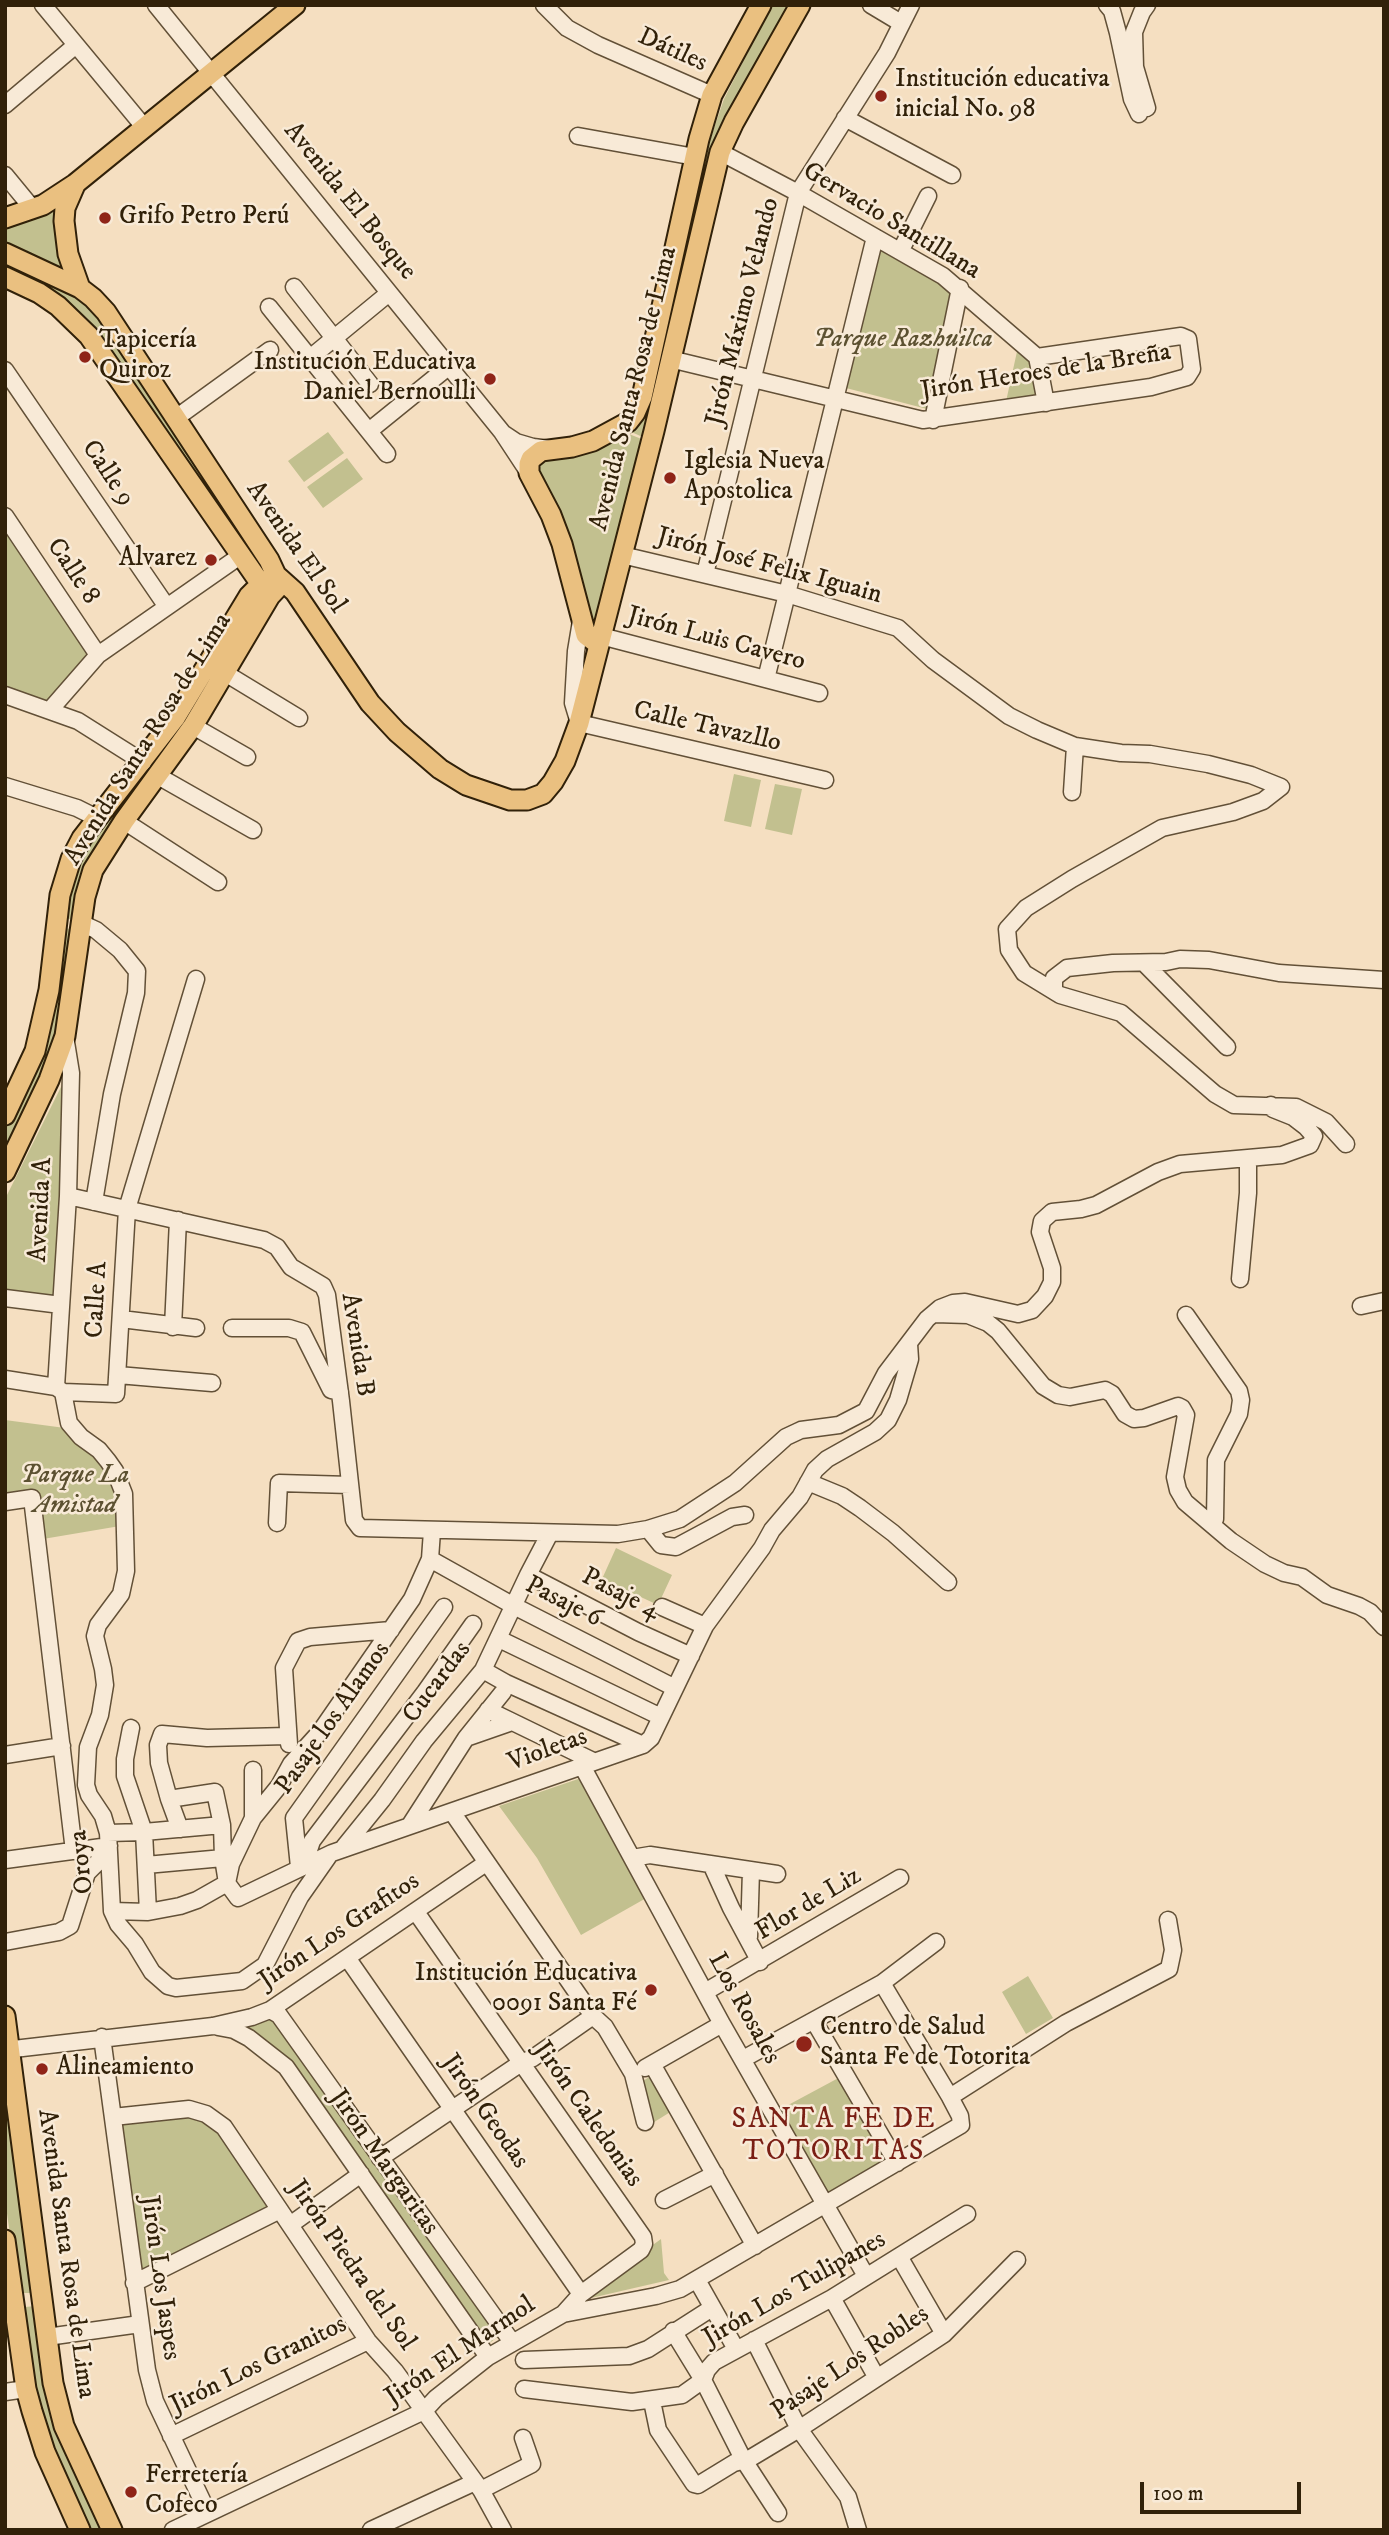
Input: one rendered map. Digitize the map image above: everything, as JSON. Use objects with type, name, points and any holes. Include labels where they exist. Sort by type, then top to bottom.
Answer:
[{"type":"main road","points":[[5,218],[33,209],[75,184],[295,5]]},
{"type":"main road","name":"Avenida Santa Rosa de Lima","points":[[543,794],[565,761],[579,723],[720,152],[800,5]]},
{"type":"main road","name":"Avenida Santa Rosa de Lima","points":[[550,449],[593,441],[628,422],[635,413],[642,397],[695,157],[712,95],[757,7]]},
{"type":"main road","points":[[75,184],[65,208],[64,221],[68,254],[80,288]]},
{"type":"main road","name":"Avenida El Sol","points":[[5,253],[80,288],[106,312],[262,549],[269,583]]},
{"type":"main road","name":"Avenida El Sol","points":[[5,277],[39,293],[58,306],[89,336],[240,556],[269,583],[295,592],[370,703],[419,753],[466,785],[489,794],[510,800],[527,800],[543,794]]},
{"type":"main road","points":[[529,473],[531,459],[541,451],[550,449]]},
{"type":"main road","name":"Avenida El Bosque","points":[[529,473],[551,515],[562,544],[586,635],[600,640]]},
{"type":"main road","name":"Avenida Santa Rosa de Lima","points":[[5,1172],[40,1099],[65,1036],[85,897],[93,870],[124,821],[193,726],[225,673],[269,583]]},
{"type":"main road","name":"Avenida Santa Rosa de Lima","points":[[5,1115],[35,1051],[49,990],[55,922],[71,859],[97,818],[143,762],[199,682],[243,606],[269,583]]},
{"type":"main road","points":[[55,922],[81,923]]},
{"type":"main road","name":"Avenida Santa Rosa de Lima","points":[[5,2016],[53,2383],[64,2426],[112,2530]]},
{"type":"main road","points":[[5,2240],[9,2305],[26,2389],[45,2452],[80,2530]]},
{"type":"street","points":[[43,5],[145,128]]},
{"type":"street","name":"Avenida El Bosque","points":[[156,5],[502,432],[529,473]]},
{"type":"street","name":"Dátiles","points":[[544,5],[567,28],[598,45],[712,95]]},
{"type":"street","points":[[871,5],[901,23]]},
{"type":"street","name":"Jirón Máximo Velando","points":[[705,574],[798,193],[887,53],[911,5]]},
{"type":"street","points":[[1107,5],[1112,11],[1118,33],[1132,99],[1143,111],[1135,67],[1134,32],[1147,5]]},
{"type":"street","points":[[5,104],[76,45]]},
{"type":"street","points":[[845,118],[952,176]]},
{"type":"street","points":[[578,136],[695,157]]},
{"type":"street","name":"Gervacio Santillana","points":[[720,152],[901,250],[960,288],[1037,357]]},
{"type":"street","points":[[5,175],[33,209]]},
{"type":"street","points":[[901,250],[928,195]]},
{"type":"street","points":[[766,679],[875,237]]},
{"type":"street","points":[[294,287],[370,384]]},
{"type":"street","points":[[933,420],[960,288]]},
{"type":"street","points":[[310,358],[389,293]]},
{"type":"street","points":[[269,307],[387,454]]},
{"type":"street","name":"Jirón Heroes de la Breña","points":[[670,359],[908,417],[933,420],[1152,387],[1187,377],[1192,369],[1188,339],[1181,336],[1037,357]]},
{"type":"street","points":[[176,418],[270,350]]},
{"type":"street","points":[[1037,357],[1045,403]]},
{"type":"street","points":[[369,431],[448,367]]},
{"type":"street","name":"Calle 9","points":[[5,370],[167,607]]},
{"type":"street","name":"Avenida El Bosque","points":[[502,432],[516,442],[550,449]]},
{"type":"street","name":"Calle 8","points":[[5,516],[98,655]]},
{"type":"street","name":"Jirón José Felix Iguain","points":[[622,555],[787,594],[898,628],[976,694],[1037,730],[1075,746],[1150,754],[1208,764],[1251,775],[1281,787],[1253,805],[1162,828],[1072,878],[1026,908],[1007,929],[1009,950],[1024,973],[1054,991]]},
{"type":"street","points":[[50,710],[98,655],[240,556]]},
{"type":"street","name":"Avenida El Bosque","points":[[579,723],[573,703],[581,621]]},
{"type":"street","name":"Jirón Luis Cavero","points":[[600,640],[819,693]]},
{"type":"street","points":[[225,673],[299,718]]},
{"type":"street","points":[[5,695],[50,710],[98,732],[143,762]]},
{"type":"street","name":"Calle Tavazllo","points":[[579,723],[825,780]]},
{"type":"street","points":[[193,726],[247,757]]},
{"type":"street","points":[[1072,792],[1075,746]]},
{"type":"street","points":[[158,776],[253,830]]},
{"type":"street","points":[[5,786],[77,808],[97,818]]},
{"type":"street","points":[[124,821],[218,882]]},
{"type":"street","points":[[81,923],[96,930],[120,950],[137,971],[136,993],[112,1094],[94,1202]]},
{"type":"street","points":[[1346,1144],[1326,1122],[1296,1107],[1234,1105],[1215,1094],[1121,1013],[1054,991],[1054,978],[1067,968],[1180,959],[1209,960],[1279,973],[1384,980]]},
{"type":"street","points":[[1144,963],[1227,1046]]},
{"type":"street","name":"Calle A","points":[[60,1390],[116,1394],[128,1209],[196,979]]},
{"type":"street","name":"Avenida A","points":[[60,1390],[71,1073],[65,1036]]},
{"type":"street","points":[[112,1911],[148,1912],[197,1900],[227,1883],[231,1864],[253,1818],[279,1786],[291,1764],[320,1732],[412,1599],[429,1559],[432,1531],[605,1535],[648,1529],[680,1519],[735,1483],[786,1437],[801,1430],[839,1424],[866,1411],[887,1373],[933,1313],[947,1305],[965,1302],[1017,1314],[1032,1311],[1045,1296],[1052,1282],[1052,1268],[1040,1232],[1042,1221],[1048,1214],[1096,1205],[1158,1172],[1180,1164],[1282,1155],[1313,1143],[1314,1136],[1306,1127],[1270,1105]]},
{"type":"street","points":[[1240,1279],[1248,1193],[1248,1158]]},
{"type":"street","name":"Avenida B","points":[[68,1196],[269,1242],[277,1247],[291,1267],[320,1283],[327,1295],[354,1520],[360,1528],[432,1531]]},
{"type":"street","points":[[173,1326],[178,1220]]},
{"type":"street","points":[[5,1298],[61,1305]]},
{"type":"street","points":[[1361,1306],[1384,1301]]},
{"type":"street","points":[[933,1313],[968,1315],[988,1323],[998,1331],[1044,1386],[1058,1395],[1070,1397],[1105,1390],[1112,1394],[1125,1414],[1134,1419],[1178,1406],[1182,1408],[1186,1415],[1175,1471],[1185,1502],[1231,1541],[1265,1563],[1284,1573],[1302,1577],[1327,1595],[1359,1606],[1370,1612],[1384,1627]]},
{"type":"street","points":[[1185,1315],[1239,1391],[1241,1400],[1239,1414],[1216,1460],[1215,1519],[1212,1525]]},
{"type":"street","points":[[121,1319],[196,1328]]},
{"type":"street","points":[[232,1328],[289,1328],[302,1332],[331,1390],[340,1392]]},
{"type":"street","points":[[483,1670],[643,1745],[651,1738],[705,1626],[762,1548],[772,1530],[800,1497],[815,1470],[827,1459],[875,1432],[888,1420],[898,1400],[910,1359],[909,1344]]},
{"type":"street","points":[[118,1375],[212,1383]]},
{"type":"street","points":[[5,1378],[60,1390]]},
{"type":"street","name":"Oroya","points":[[60,1390],[69,1423],[74,1431],[99,1450],[108,1461],[124,1494],[126,1571],[121,1594],[97,1625],[95,1636],[105,1685],[100,1715],[88,1747],[86,1769],[89,1795],[103,1816],[108,1846],[112,1911],[118,1924],[135,1944],[152,1972],[167,1986],[176,1988],[242,1981],[265,1965],[300,1897],[337,1851]]},
{"type":"street","points":[[808,1482],[842,1496],[860,1508],[893,1533],[948,1582]]},
{"type":"street","points":[[277,1523],[279,1483],[350,1485]]},
{"type":"street","points":[[5,1502],[32,1498],[74,1851]]},
{"type":"street","points":[[648,1529],[661,1545],[676,1547],[732,1517],[745,1515]]},
{"type":"street","name":"Cucardas","points":[[337,1851],[382,1800],[424,1741],[483,1670],[550,1533]]},
{"type":"street","name":"Pasaje 6","points":[[429,1559],[514,1606],[675,1688]]},
{"type":"street","name":"Pasaje 4","points":[[528,1575],[691,1656]]},
{"type":"street","name":"Pasaje los Alamos","points":[[302,1866],[294,1818],[444,1607]]},
{"type":"street","points":[[662,1607],[705,1626]]},
{"type":"street","points":[[302,1866],[312,1841],[473,1624]]},
{"type":"street","points":[[291,1764],[284,1668],[298,1641],[310,1637],[391,1630]]},
{"type":"street","points":[[499,1640],[661,1717]]},
{"type":"street","points":[[410,1825],[466,1738],[503,1692]]},
{"type":"street","points":[[488,1710],[587,1763]]},
{"type":"street","points":[[466,1738],[512,1722]]},
{"type":"street","points":[[131,1728],[125,1759],[125,1776],[144,1832],[148,1912]]},
{"type":"street","points":[[180,1829],[159,1763],[158,1745],[162,1734],[207,1738],[287,1736]]},
{"type":"street","name":"Violetas","points":[[227,1883],[236,1897],[337,1851],[643,1745]]},
{"type":"street","points":[[5,1755],[62,1746]]},
{"type":"street","name":"Los Rosales","points":[[587,1763],[632,1858],[722,2024],[866,2276]]},
{"type":"street","points":[[253,1770],[253,1818]]},
{"type":"street","points":[[169,1799],[215,1792],[222,1825],[227,1883]]},
{"type":"street","points":[[452,1812],[593,2016],[605,2026],[633,2074],[645,2122]]},
{"type":"street","points":[[5,1860],[108,1846],[144,1832],[222,1825]]},
{"type":"street","points":[[5,1942],[59,1932],[70,1926],[87,1873],[99,1861],[108,1846]]},
{"type":"street","points":[[632,1858],[650,1855],[777,1874]]},
{"type":"street","points":[[146,1865],[223,1858]]},
{"type":"street","name":"Jirón Los Grafitos","points":[[8,2050],[212,2026],[270,2010],[486,1863]]},
{"type":"street","points":[[711,1864],[760,1962]]},
{"type":"street","points":[[748,1940],[751,1870]]},
{"type":"street","name":"Flor de Liz","points":[[705,1992],[900,1878]]},
{"type":"street","name":"Jirón Caledonias","points":[[416,1912],[643,2236],[644,2244]]},
{"type":"street","points":[[950,2097],[1066,2023],[1169,1969],[1173,1950],[1168,1920]]},
{"type":"street","points":[[743,2059],[882,1983],[936,1942]]},
{"type":"street","name":"Jirón Geodas","points":[[348,1959],[581,2294]]},
{"type":"street","points":[[563,2314],[680,2289],[961,2125],[950,2097],[882,1983]]},
{"type":"street","name":"Jirón Margaritas","points":[[270,2010],[279,2015],[512,2342]]},
{"type":"street","points":[[380,2158],[593,2016]]},
{"type":"street","points":[[814,2021],[897,2163]]},
{"type":"street","points":[[633,2074],[722,2024]]},
{"type":"street","name":"Jirón Margaritas","points":[[212,2026],[234,2030],[249,2038],[286,2067],[488,2357]]},
{"type":"street","name":"Jirón Los Jaspes","points":[[102,2037],[147,2370],[155,2400],[208,2513]]},
{"type":"street","points":[[652,2064],[755,2246]]},
{"type":"street","name":"Jirón Piedra del Sol","points":[[113,2117],[189,2109],[206,2114],[224,2127],[368,2340],[395,2371],[478,2486],[503,2530]]},
{"type":"street","points":[[290,2225],[361,2174]]},
{"type":"street","points":[[664,2200],[715,2174]]},
{"type":"street","points":[[134,2283],[280,2210]]},
{"type":"street","name":"Jirón Los Tulipanes","points":[[524,2389],[632,2402],[682,2395],[704,2380],[707,2370],[714,2362],[901,2258],[967,2214]]},
{"type":"street","name":"Jirón El Marmol","points":[[173,2530],[424,2411],[436,2398],[488,2357],[563,2314],[581,2294],[640,2250],[644,2244]]},
{"type":"street","points":[[901,2258],[944,2334]]},
{"type":"street","name":"Pasaje Los Robles","points":[[652,2401],[658,2430],[696,2485],[743,2459],[749,2459],[799,2429],[944,2334],[1017,2260]]},
{"type":"street","points":[[697,2280],[736,2349]]},
{"type":"street","points":[[832,2298],[877,2378]]},
{"type":"street","points":[[9,2305],[42,2301]]},
{"type":"street","points":[[524,2360],[629,2356],[648,2349],[712,2308]]},
{"type":"street","points":[[47,2337],[140,2324]]},
{"type":"street","points":[[673,2331],[704,2380],[743,2459],[778,2513]]},
{"type":"street","name":"Jirón Los Granitos","points":[[171,2437],[368,2340]]},
{"type":"street","points":[[754,2340],[799,2429],[848,2497],[858,2530]]},
{"type":"street","points":[[5,2392],[26,2389]]},
{"type":"street","points":[[371,2530],[532,2464],[523,2438]]},
{"type":"green space","points":[[772,5],[795,5],[750,85],[645,438],[629,431],[649,399],[710,140],[724,99]]},
{"type":"green space","points":[[58,200],[70,274],[5,246],[5,223]]},
{"type":"green space","name":"Parque Razhuilca","points":[[880,248],[930,275],[957,294],[931,410],[846,388]]},
{"type":"green space","points":[[5,258],[89,301],[268,569],[262,574],[90,331],[5,271]]},
{"type":"green space","points":[[1018,347],[1035,361],[1043,401],[1005,406]]},
{"type":"green space","points":[[328,432],[344,453],[304,482],[288,461]]},
{"type":"green space","points":[[629,434],[644,440],[597,621],[589,621],[537,472],[546,457],[575,457]]},
{"type":"green space","points":[[347,458],[363,479],[323,508],[307,487]]},
{"type":"green space","points":[[5,525],[93,655],[46,702],[5,689]]},
{"type":"green space","points":[[257,596],[76,915],[71,919],[63,918],[73,866]]},
{"type":"green space","points":[[734,774],[761,780],[751,827],[724,821]]},
{"type":"green space","points":[[775,784],[802,789],[792,835],[765,829]]},
{"type":"green space","points":[[62,927],[73,930],[54,1051],[5,1156],[5,1126],[13,1110]]},
{"type":"green space","points":[[67,1075],[57,1301],[5,1294],[5,1199]]},
{"type":"green space","name":"Parque La Amistad","points":[[5,1420],[65,1428],[91,1448],[117,1485],[120,1526],[43,1539],[35,1492],[5,1495]]},
{"type":"green space","points":[[616,1548],[672,1575],[658,1605],[602,1579]]},
{"type":"green space","points":[[581,1778],[648,1897],[581,1935],[537,1858],[499,1806]]},
{"type":"green space","points":[[1028,1976],[1053,2018],[1026,2034],[1002,1992]]},
{"type":"green space","points":[[272,2017],[500,2335],[487,2345],[290,2067],[244,2032],[243,2025]]},
{"type":"green space","points":[[5,2058],[34,2293],[22,2293],[18,2289],[5,2200]]},
{"type":"green space","points":[[652,2075],[672,2111],[651,2124],[643,2081]]},
{"type":"green space","points":[[844,2075],[892,2158],[827,2196],[777,2111]]},
{"type":"green space","points":[[168,2116],[189,2117],[204,2122],[218,2132],[270,2208],[139,2272],[120,2124]]},
{"type":"green space","points":[[661,2239],[664,2273],[669,2280],[591,2298],[586,2296],[592,2289]]},
{"type":"green space","points":[[36,2306],[48,2377],[107,2530],[86,2530],[42,2428],[20,2311],[25,2307]]},
{"type":"place","name":"Institución educativa inicial No. 98","points":[[881,96]]},
{"type":"place","name":"Grifo Petro Perú","points":[[105,218]]},
{"type":"place","name":"Tapicería Quiroz","points":[[85,357]]},
{"type":"place","name":"Institución Educativa Daniel Bernoulli","points":[[490,379]]},
{"type":"place","name":"Iglesia Nueva Apostolica","points":[[670,478]]},
{"type":"place","name":"Alvarez","points":[[211,560]]},
{"type":"place","name":"Institución Educativa 0091 Santa Fé","points":[[651,1990]]},
{"type":"place","name":"Centro de Salud Santa Fe de Totorita","points":[[804,2044]]},
{"type":"place","name":"Alineamiento","points":[[42,2069]]},
{"type":"place","name":"Ferretería Cofeco","points":[[131,2492]]},
{"type":"district","name":"SANTA FE DE TOTORITAS","points":[[834,2137]]}]
